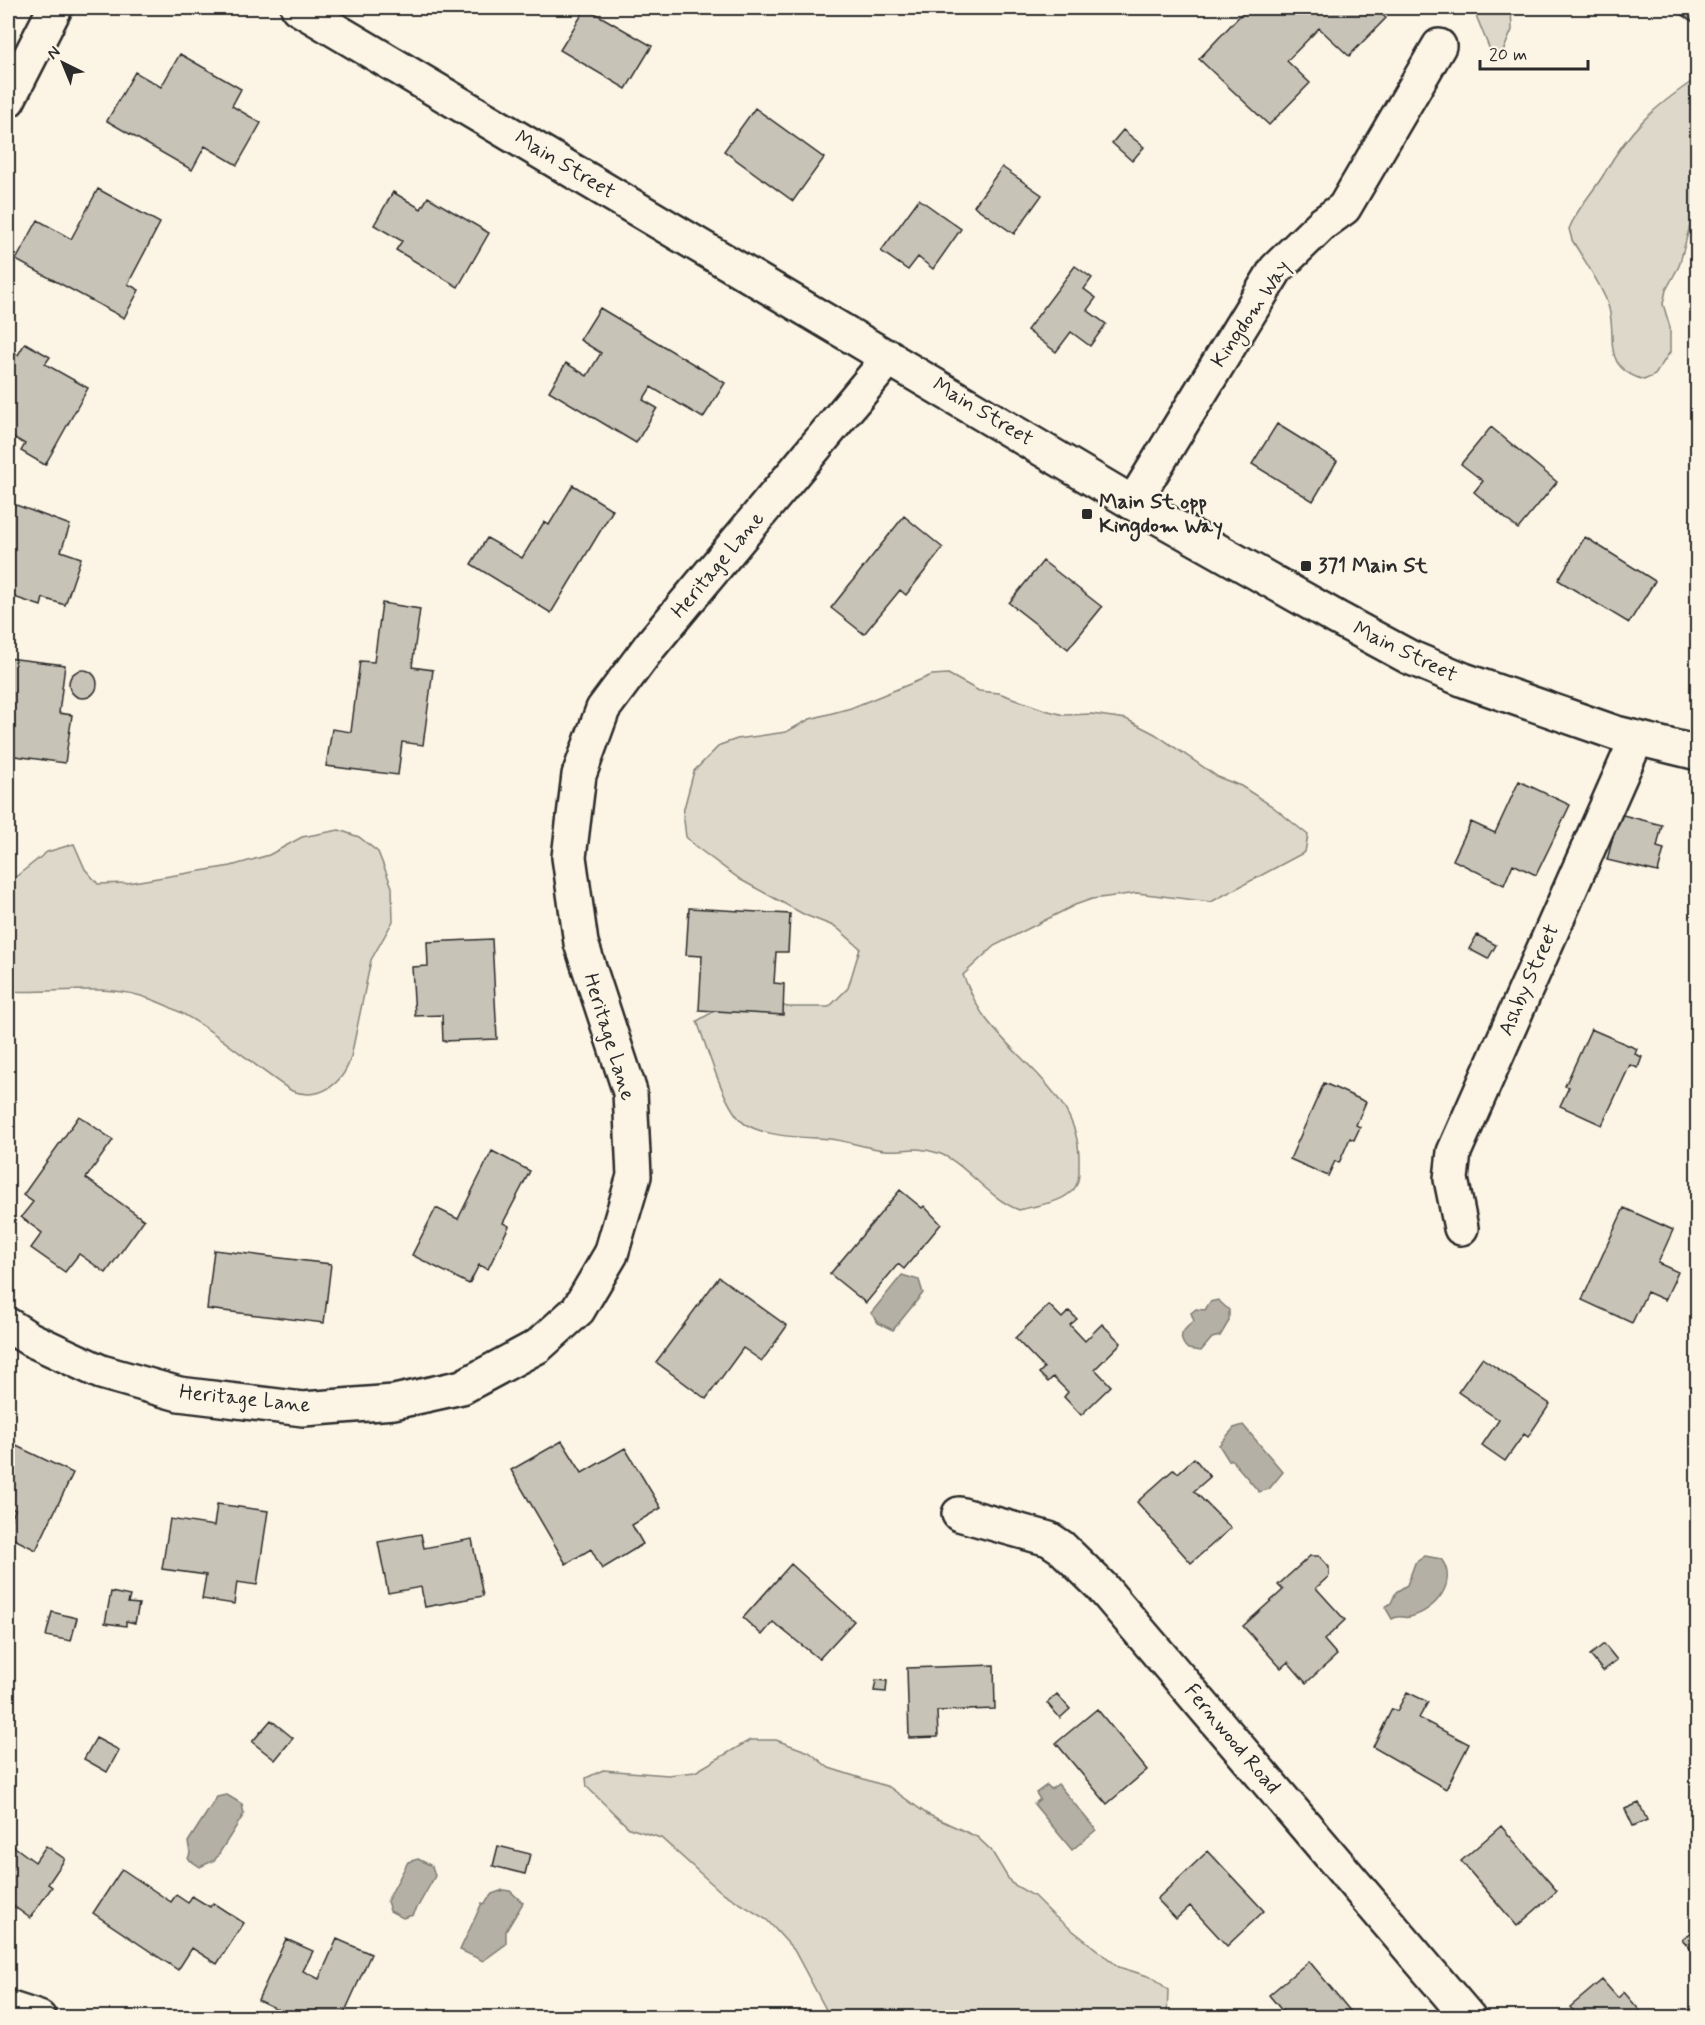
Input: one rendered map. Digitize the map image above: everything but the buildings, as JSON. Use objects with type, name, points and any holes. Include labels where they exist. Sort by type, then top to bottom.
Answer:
[{"type":"street","points":[[8,100],[55,8]]},
{"type":"street","name":"Main Street","points":[[298,8],[1133,503],[1409,657],[1518,699],[1637,738],[1698,753]]},
{"type":"street","name":"Kingdom Way","points":[[1133,503],[1276,269],[1322,224],[1344,208],[1439,46]]},
{"type":"street","name":"Heritage Lane","points":[[8,1325],[30,1339],[101,1372],[179,1394],[303,1409],[394,1402],[462,1387],[538,1346],[578,1310],[611,1254],[634,1176],[630,1092],[580,943],[569,857],[579,775],[603,709],[650,646],[890,357]]},
{"type":"street","name":"Ashby Street","points":[[1461,1228],[1451,1179],[1454,1152],[1637,738]]},
{"type":"street","name":"Fernwood Road","points":[[958,1514],[1049,1539],[1080,1564],[1469,2018]]},
{"type":"street","points":[[8,2008],[39,2018]]},
{"type":"shaded area","points":[[1473,8],[1511,8],[1512,30],[1501,56],[1490,50]]},
{"type":"shaded area","points":[[1697,78],[1697,200],[1679,266],[1666,290],[1663,304],[1670,327],[1670,352],[1655,375],[1644,380],[1629,374],[1615,358],[1607,302],[1596,278],[1572,240],[1569,229],[1581,207],[1634,131],[1656,109]]},
{"type":"shaded area","points":[[948,674],[979,691],[999,693],[1064,715],[1092,714],[1126,719],[1155,734],[1218,777],[1241,786],[1272,806],[1308,835],[1305,852],[1211,902],[1137,893],[1092,899],[1075,905],[994,946],[963,975],[984,1016],[1059,1099],[1070,1118],[1077,1139],[1079,1174],[1074,1189],[1053,1202],[1019,1210],[996,1197],[948,1157],[938,1153],[916,1149],[884,1150],[837,1140],[776,1134],[754,1129],[745,1124],[730,1106],[723,1092],[697,1021],[718,1009],[765,1001],[788,1007],[829,1007],[848,988],[860,948],[836,927],[805,915],[741,880],[686,837],[683,812],[694,771],[720,745],[737,739],[786,732],[810,719],[851,708],[932,675]]},
{"type":"shaded area","points":[[339,830],[359,837],[378,852],[392,887],[393,921],[371,960],[347,1067],[336,1082],[321,1092],[302,1094],[292,1091],[202,1025],[141,996],[125,992],[92,990],[8,991],[8,883],[47,852],[74,844],[85,869],[98,884],[127,883],[231,866],[269,855],[302,837]]},
{"type":"shaded area","points":[[902,1275],[919,1280],[923,1293],[893,1330],[878,1323],[871,1313]]},
{"type":"shaded area","points":[[1218,1300],[1229,1310],[1229,1321],[1220,1336],[1212,1338],[1201,1351],[1188,1349],[1182,1341],[1182,1334],[1194,1321],[1191,1313],[1196,1309],[1205,1310],[1210,1302]]},
{"type":"shaded area","points":[[1243,1425],[1283,1472],[1269,1489],[1259,1492],[1231,1459],[1229,1461],[1219,1445],[1234,1428]]},
{"type":"shaded area","points":[[1425,1556],[1441,1559],[1446,1568],[1446,1586],[1442,1594],[1428,1609],[1419,1614],[1392,1619],[1385,1607],[1391,1603],[1396,1592],[1407,1585],[1415,1563]]},
{"type":"shaded area","points":[[750,1740],[776,1740],[809,1752],[829,1768],[889,1787],[927,1814],[977,1837],[991,1850],[1011,1883],[1034,1896],[1053,1915],[1119,1967],[1154,1978],[1168,1990],[1167,2017],[830,2017],[794,1950],[767,1920],[720,1891],[661,1838],[629,1828],[587,1787],[586,1778],[603,1770],[668,1775],[695,1772]]},
{"type":"shaded area","points":[[1058,1784],[1096,1830],[1072,1850],[1034,1804],[1040,1799],[1036,1793],[1047,1785],[1051,1789]]},
{"type":"shaded area","points":[[227,1795],[242,1804],[244,1814],[215,1860],[200,1867],[188,1859],[190,1853],[188,1842],[217,1797]]},
{"type":"shaded area","points":[[418,1859],[432,1866],[435,1876],[413,1915],[403,1918],[390,1911],[387,1901],[408,1862]]},
{"type":"shaded area","points":[[503,1890],[510,1891],[523,1903],[506,1931],[506,1944],[483,1961],[460,1950],[482,1903],[484,1904],[492,1894]]},
{"type":"place","name":"Main St opp Kingdom Way","points":[[1087,514]]},
{"type":"place","name":"371 Main St","points":[[1306,566]]}]
